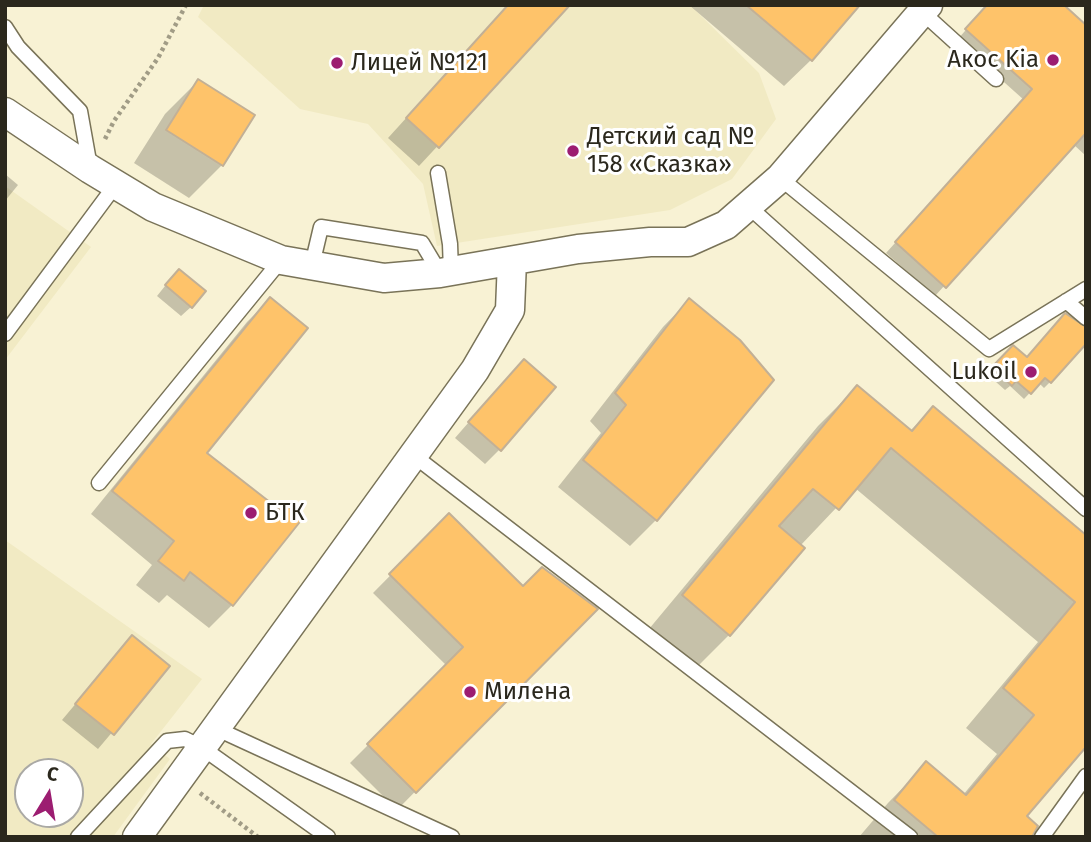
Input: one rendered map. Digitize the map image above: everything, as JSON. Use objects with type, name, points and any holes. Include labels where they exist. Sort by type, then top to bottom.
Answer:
[{"type":"street","points":[[5,112],[153,207],[281,260],[384,278],[446,272],[590,248],[650,242],[688,242],[726,225],[780,178],[925,9]]},
{"type":"street","points":[[136,837],[475,370],[510,310],[512,261]]},
{"type":"lane","points":[[925,9],[996,79]]},
{"type":"lane","points":[[5,27],[18,47],[80,111],[90,169]]},
{"type":"lane","points":[[438,173],[450,244],[446,272]]},
{"type":"lane","points":[[780,178],[989,349],[1086,289]]},
{"type":"lane","points":[[5,334],[117,183]]},
{"type":"lane","points":[[748,206],[1086,509]]},
{"type":"lane","points":[[312,265],[321,227],[422,243],[446,272]]},
{"type":"lane","points":[[99,483],[281,260]]},
{"type":"lane","points":[[1066,302],[1086,318]]},
{"type":"lane","points":[[413,455],[910,837]]},
{"type":"lane","points":[[78,837],[167,741],[185,738],[208,738],[452,837]]},
{"type":"lane","points":[[208,738],[328,837]]},
{"type":"lane","points":[[1042,837],[1086,776]]},
{"type":"path","points":[[90,169],[114,121],[158,58],[186,5]]},
{"type":"path","points":[[180,777],[258,837]]},
{"type":"shaded area","name":"Детский сад № 158 «Сказка»","points":[[204,5],[690,5],[759,73],[776,119],[732,179],[670,210],[437,246],[423,184],[368,124],[300,109],[198,17]]},
{"type":"shaded area","points":[[5,186],[91,247],[5,360]]},
{"type":"shaded area","points":[[5,540],[202,679],[151,744],[170,759],[113,837],[5,837]]},
{"type":"building","points":[[508,5],[570,5],[439,148],[406,118]]},
{"type":"building","points":[[746,5],[860,5],[812,61]]},
{"type":"building","points":[[987,5],[1064,5],[1086,25],[1086,133],[946,288],[895,242],[1032,89],[965,29]]},
{"type":"building","points":[[198,79],[255,115],[223,166],[166,130]]},
{"type":"building","points":[[179,269],[206,291],[192,308],[165,285]]},
{"type":"building","points":[[270,297],[308,328],[207,453],[280,510],[285,504],[303,518],[233,606],[190,572],[184,581],[158,561],[174,541],[112,491]]},
{"type":"building","points":[[689,298],[740,340],[774,380],[657,521],[583,460],[626,405],[615,393]]},
{"type":"building","points":[[1065,313],[1086,327],[1086,344],[1051,383],[1045,378],[1031,394],[1016,381],[1012,386],[992,367],[1013,345],[1027,357]]},
{"type":"building","points":[[524,359],[556,387],[501,451],[468,422]]},
{"type":"building","points":[[857,385],[912,431],[933,406],[1086,535],[1086,747],[1027,816],[1038,826],[1032,837],[938,837],[894,800],[926,761],[966,795],[1034,715],[1003,688],[1075,602],[891,448],[839,510],[813,489],[779,526],[805,548],[730,636],[682,595]]},
{"type":"building","points":[[449,513],[523,586],[542,567],[598,609],[416,793],[367,744],[463,647],[389,574]]},
{"type":"building","points":[[132,635],[170,666],[114,735],[75,704]]},
{"type":"place","name":"Акос Kia","points":[[1053,60]]},
{"type":"place","name":"Лицей №121","points":[[337,63]]},
{"type":"place","name":"Детский сад № 158 «Сказка»","points":[[573,151]]},
{"type":"place","name":"Lukoil","points":[[1031,372]]},
{"type":"place","name":"БТК","points":[[251,513]]},
{"type":"place","name":"Милена","points":[[470,692]]}]
